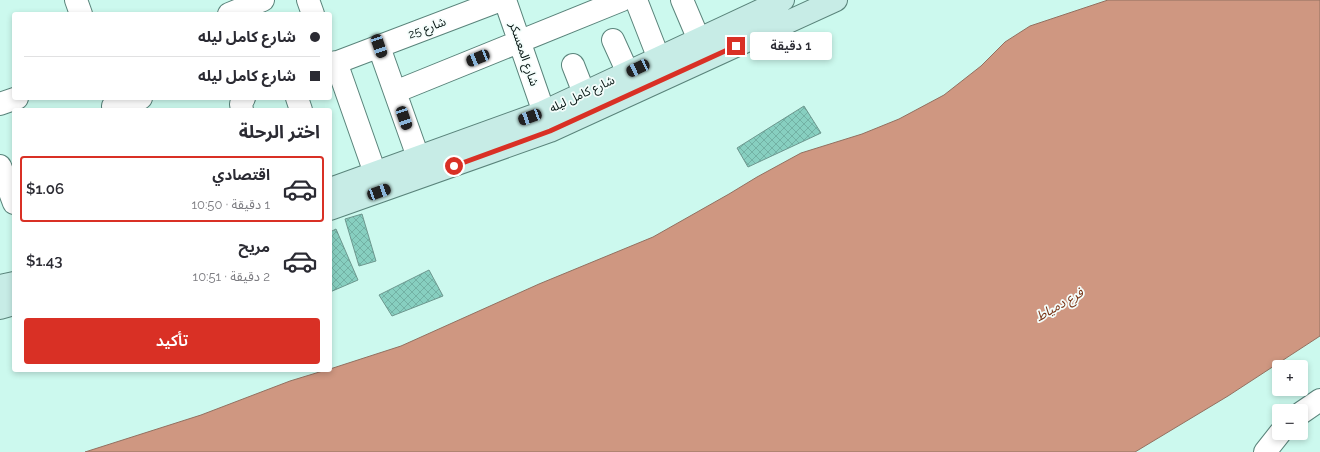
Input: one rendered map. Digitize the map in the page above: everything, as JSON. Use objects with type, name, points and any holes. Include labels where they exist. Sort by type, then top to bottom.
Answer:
[{"type":"street","points":[[76,0],[80,12]]},
{"type":"street","points":[[234,12],[263,0]]},
{"type":"street","points":[[308,0],[312,12]]},
{"type":"street","name":"شارع 25","points":[[332,63],[501,0]]},
{"type":"street","name":"شارع المعسكر","points":[[505,0],[547,122]]},
{"type":"street","points":[[395,92],[622,0]]},
{"type":"street","points":[[636,0],[659,59]]},
{"type":"street","points":[[682,0],[699,40]]},
{"type":"street","name":"شارع كامل ليله","points":[[332,188],[418,157],[547,122],[584,93],[783,0]]},
{"type":"street","name":"شارع كامل ليله","points":[[332,208],[547,122],[836,0]]},
{"type":"street","points":[[613,40],[628,73]]},
{"type":"street","points":[[379,46],[418,157]]},
{"type":"street","points":[[332,63],[374,173]]},
{"type":"street","points":[[573,65],[584,93]]},
{"type":"street","points":[[0,104],[12,100]]},
{"type":"street","points":[[113,104],[132,100]]},
{"type":"street","points":[[0,167],[12,194]]},
{"type":"street","points":[[0,286],[12,283]]},
{"type":"street","points":[[0,308],[12,305]]},
{"type":"street","points":[[1308,408],[1320,400]]},
{"type":"street","points":[[1265,452],[1274,440]]},
{"type":"water","name":"فرع دمياط","points":[[1108,0],[1320,0],[1320,336],[1283,360],[1272,360],[1272,367],[1228,396],[1135,452],[85,452],[201,415],[290,381],[319,372],[332,372],[332,368],[401,346],[539,284],[653,237],[801,153],[862,134],[899,119],[944,95],[981,66],[1005,42],[1030,26]]},
{"type":"building","points":[[804,106],[821,133],[748,167],[737,148]]},
{"type":"building","points":[[362,214],[376,261],[359,266],[345,219]]},
{"type":"building","points":[[336,229],[358,280],[332,291],[332,231]]},
{"type":"building","points":[[429,270],[443,296],[392,316],[379,295]]},
{"type":"route","points":[[454,166],[550,131],[736,46]]}]
